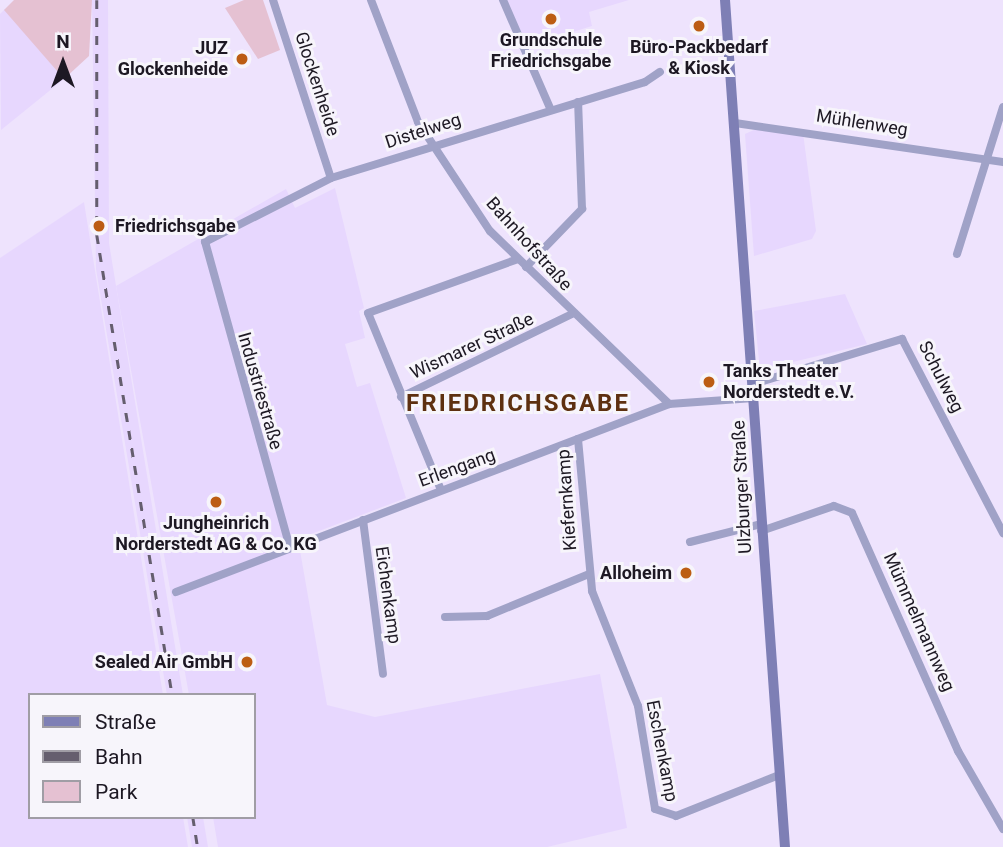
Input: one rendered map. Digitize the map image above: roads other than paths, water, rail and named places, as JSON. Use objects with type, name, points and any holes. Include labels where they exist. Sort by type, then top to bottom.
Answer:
[{"type":"main road","name":"Ulzburger Straße","points":[[725,0],[785,847]]},
{"type":"street","name":"Glockenheide","points":[[273,0],[331,178]]},
{"type":"street","name":"Bahnhofstraße","points":[[371,0],[406,98],[432,145],[518,259],[572,314],[669,404]]},
{"type":"street","points":[[503,0],[550,108]]},
{"type":"street","name":"Distelweg","points":[[205,242],[331,178],[550,108],[645,82],[660,72]]},
{"type":"street","points":[[526,267],[582,209],[579,102]]},
{"type":"street","points":[[957,254],[983,159],[1003,107]]},
{"type":"street","name":"Mühlenweg","points":[[735,123],[1003,162]]},
{"type":"street","name":"Industriestraße","points":[[205,242],[290,548]]},
{"type":"street","points":[[401,397],[369,315],[518,259]]},
{"type":"street","name":"Wismarer Straße","points":[[441,490],[401,397],[522,342],[572,314]]},
{"type":"street","name":"Schulweg","points":[[753,384],[893,338],[906,342],[1003,533]]},
{"type":"street","name":"Erlengang","points":[[176,592],[669,404],[754,398]]},
{"type":"street","name":"Kiefernkamp","points":[[445,617],[487,617],[589,574],[578,439]]},
{"type":"street","name":"Mümmelmannweg","points":[[690,542],[761,527],[834,506],[852,513],[958,751],[1003,829]]},
{"type":"street","name":"Eichenkamp","points":[[362,520],[383,674]]},
{"type":"street","name":"Eschenkamp","points":[[589,574],[638,706],[659,814],[676,816],[779,775]]},
{"type":"railway","points":[[97,0],[97,235],[172,693]]},
{"type":"railway","points":[[193,819],[198,847]]},
{"type":"place","name":"Grundschule Friedrichsgabe","points":[[551,19]]},
{"type":"place","name":"Büro-Packbedarf & Kiosk","points":[[699,26]]},
{"type":"place","name":"JUZ Glockenheide","points":[[242,59]]},
{"type":"place","name":"Friedrichsgabe","points":[[99,226]]},
{"type":"place","name":"Tanks Theater Norderstedt e.V.","points":[[709,382]]},
{"type":"place","name":"Jungheinrich Norderstedt AG & Co. KG","points":[[216,502]]},
{"type":"place","name":"Alloheim","points":[[686,573]]},
{"type":"place","name":"Sealed Air GmbH","points":[[247,662]]},
{"type":"district","name":"FRIEDRICHSGABE","points":[[518,404]]}]
